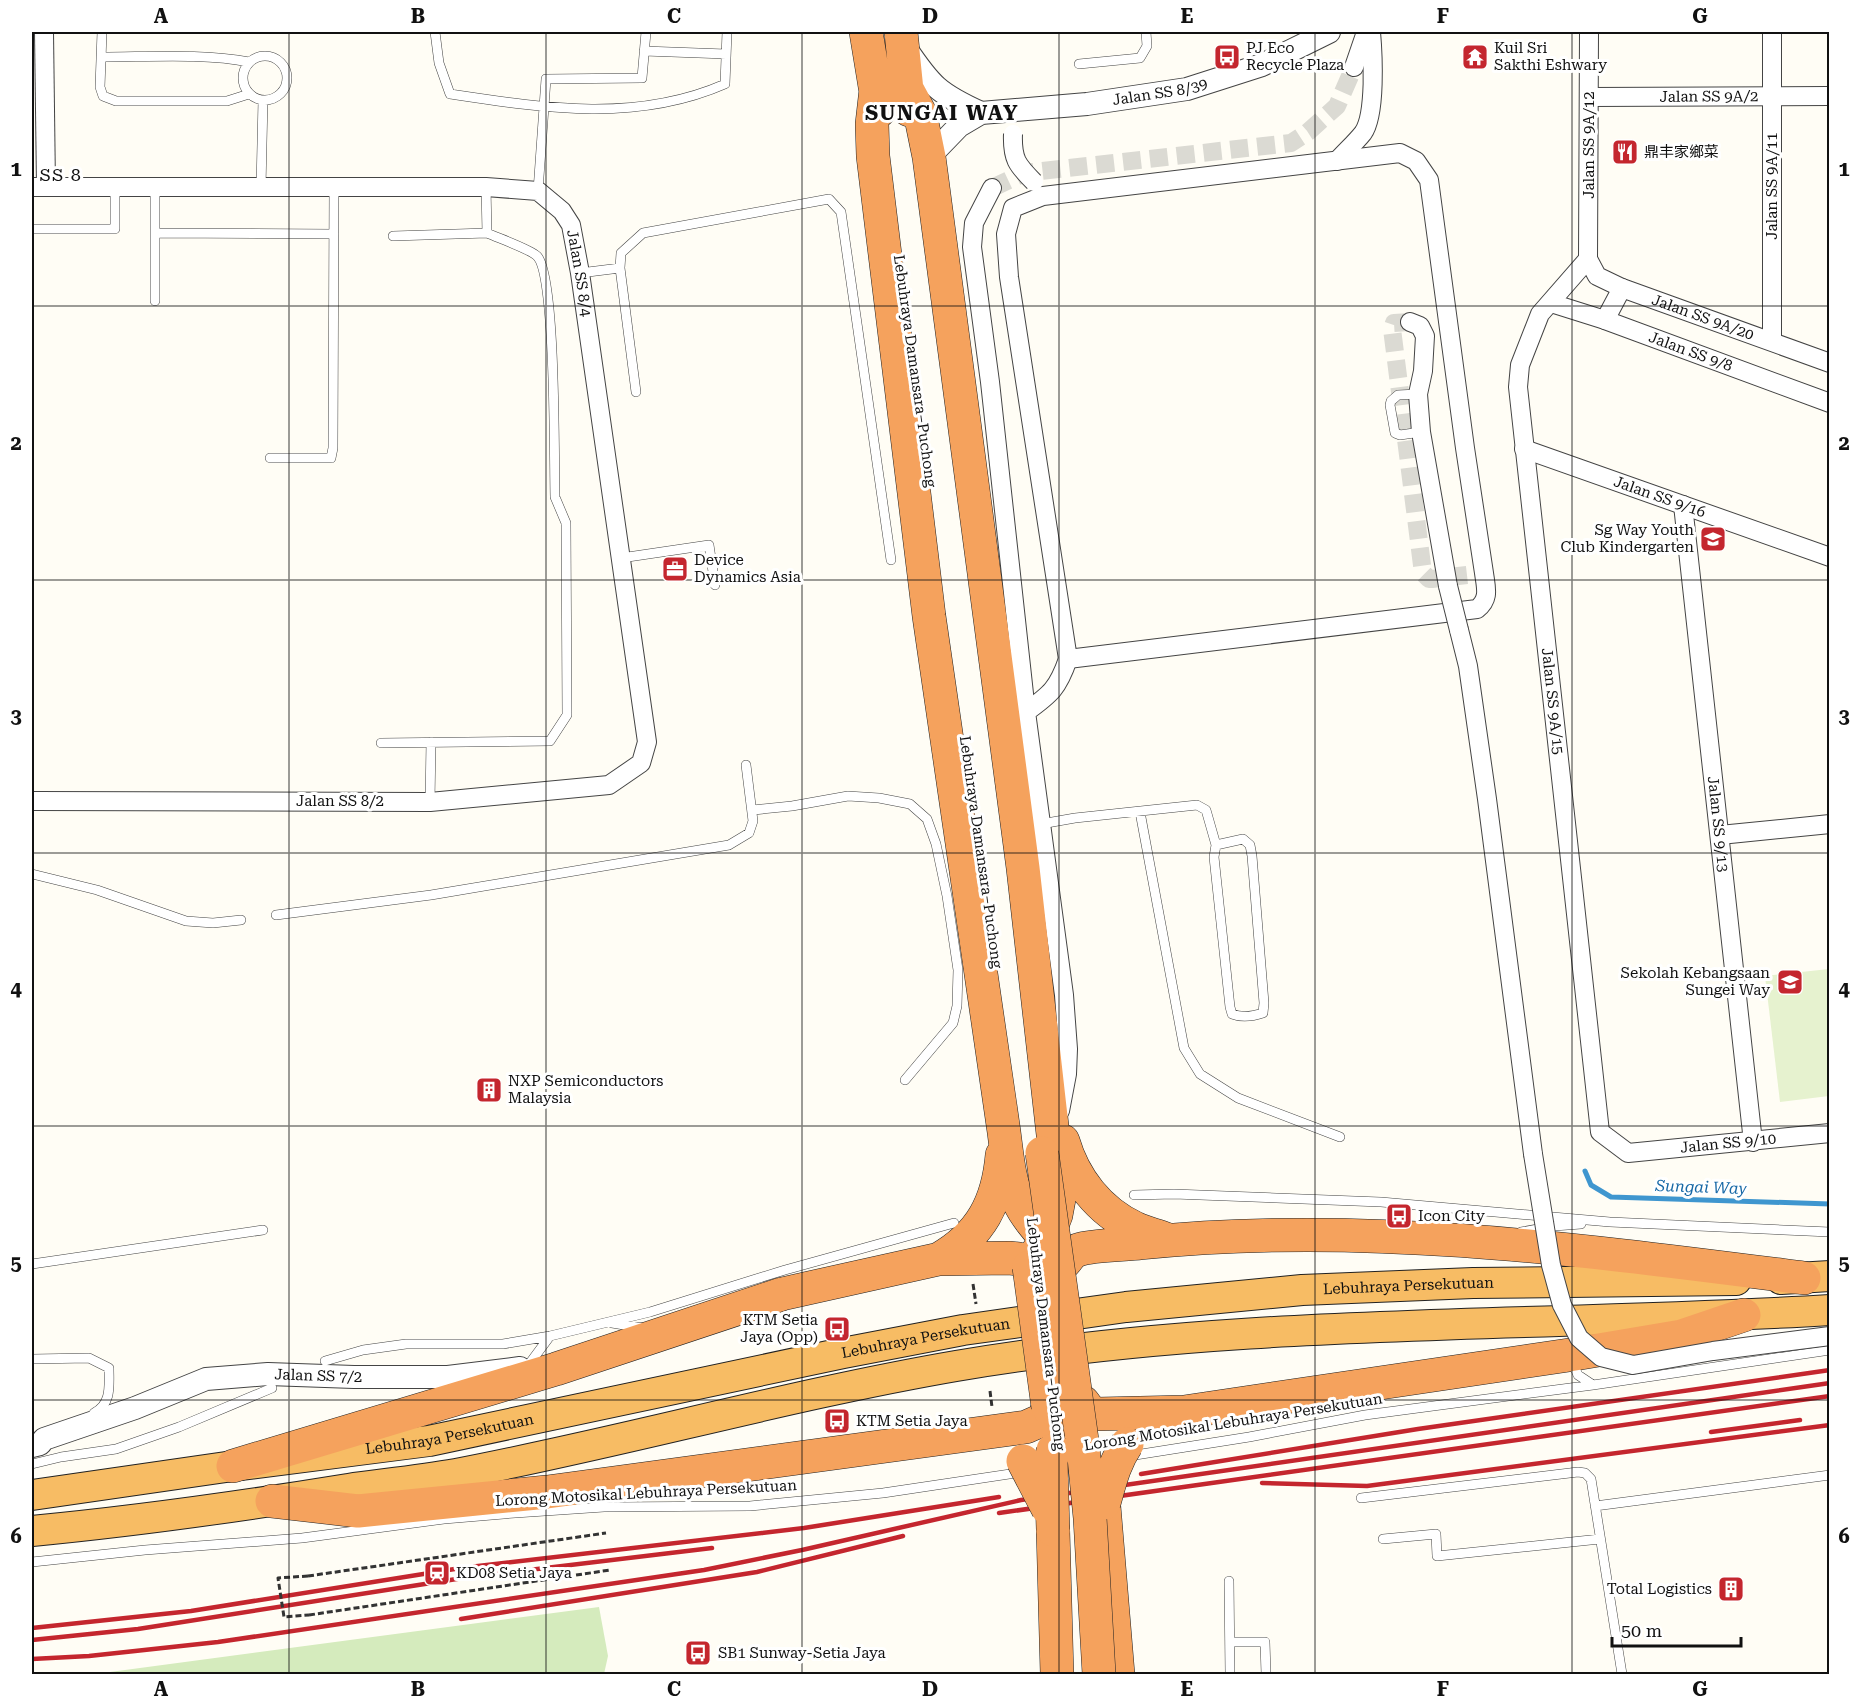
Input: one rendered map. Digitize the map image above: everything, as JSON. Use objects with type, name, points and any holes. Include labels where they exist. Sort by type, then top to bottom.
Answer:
[{"type":"highway","name":"Lebuhraya Damansara–Puchong","points":[[866,32],[892,89]]},
{"type":"highway","name":"Lebuhraya Damansara–Puchong","points":[[902,38],[892,89],[926,382],[1069,1518],[1079,1674]]},
{"type":"highway","points":[[1057,1674],[1051,1462],[1060,1434],[1074,1411],[1056,1250],[1056,1215],[1059,1199],[1057,1170],[1023,868],[929,158],[920,113],[892,89],[872,135],[878,210],[929,616],[1004,1132],[1012,1182],[1029,1220],[1056,1250],[1070,1255],[1078,1250],[1170,1240],[1318,1234],[1486,1241],[1817,1277]]},
{"type":"highway","name":"Lebuhraya Damansara–Puchong","points":[[926,382],[1083,1447],[1090,1518],[1099,1674]]},
{"type":"highway","points":[[1046,1076],[1069,1160],[1088,1191],[1103,1206],[1135,1228],[1170,1240]]},
{"type":"highway","points":[[939,1259],[966,1241],[980,1225],[991,1205],[1001,1167],[1004,1132]]},
{"type":"highway","points":[[234,1466],[612,1335],[665,1332],[782,1294],[939,1259],[1019,1263],[1056,1250]]},
{"type":"highway","points":[[1019,1263],[1074,1411],[1095,1446],[1105,1509],[1118,1674]]},
{"type":"highway","name":"Lebuhraya Persekutuan","points":[[32,1495],[234,1466],[429,1442],[843,1353],[963,1330],[1126,1307],[1313,1289],[1473,1283],[1726,1281],[1817,1277]]},
{"type":"highway","points":[[32,1531],[272,1501],[454,1474],[956,1366],[1109,1345],[1184,1337],[1406,1324],[1744,1315],[1830,1310]]},
{"type":"highway","points":[[272,1501],[358,1511],[547,1492],[1026,1427],[1044,1419],[1074,1411],[1184,1412],[1682,1336],[1744,1315]]},
{"type":"highway","points":[[1105,1509],[1117,1451],[1154,1423],[1184,1412]]},
{"type":"highway","points":[[968,1435],[994,1442],[1023,1461],[1044,1498],[1053,1526]]},
{"type":"street","points":[[44,32],[39,187],[486,187],[538,191]]},
{"type":"street","name":"Jalan SS 8/39","points":[[929,158],[959,126],[981,113],[1087,104],[1187,89],[1262,65],[1329,32]]},
{"type":"street","points":[[1354,67],[1366,32]]},
{"type":"street","points":[[1368,156],[1366,126],[1373,60],[1371,32]]},
{"type":"street","name":"Jalan SS 9A/12","points":[[1588,259],[1589,32]]},
{"type":"street","name":"Jalan SS 9A/11","points":[[1772,32],[1772,341]]},
{"type":"street","name":"Jalan SS 8/39","points":[[902,38],[923,74],[936,88],[950,99],[981,113]]},
{"type":"street","name":"Jalan SS 9A/2","points":[[1589,97],[1830,96]]},
{"type":"street","points":[[1012,110],[1012,150],[1018,165],[1038,189]]},
{"type":"street","points":[[1337,161],[1366,126]]},
{"type":"street","points":[[1026,712],[1048,696],[1060,680],[1068,658],[1009,277],[1006,234],[1013,208],[1038,189],[1400,153],[1416,161],[1429,180],[1465,448],[1485,573],[1487,594],[1485,603],[1477,609],[1068,658]]},
{"type":"street","points":[[992,188],[974,222],[972,247],[990,382],[1026,712],[1064,995],[1068,1049],[1067,1074],[1058,1120]]},
{"type":"street","name":"Jalan SS 8/4","points":[[538,191],[562,211],[571,225],[580,273],[647,742],[641,763]]},
{"type":"street","name":"Jalan SS 9A/20","points":[[1588,259],[1598,276],[1622,288],[1830,363]]},
{"type":"street","name":"Jalan SS 9A/15","points":[[1588,259],[1540,314],[1520,365],[1518,387],[1600,1132],[1628,1153]]},
{"type":"street","points":[[1605,320],[1622,288]]},
{"type":"street","name":"Jalan SS 9/8","points":[[1551,303],[1605,320],[1830,404]]},
{"type":"street","points":[[1410,322],[1420,326],[1425,336],[1423,371],[1418,394],[1421,432],[1448,586],[1468,666],[1533,1155],[1551,1264],[1562,1305],[1579,1338],[1602,1357],[1634,1365],[1713,1351],[1830,1336]]},
{"type":"street","name":"Jalan SS 9/16","points":[[1524,449],[1830,557]]},
{"type":"street","name":"Jalan SS 9/13","points":[[1683,506],[1753,1142]]},
{"type":"street","name":"Jalan SS 8/2","points":[[32,801],[430,802],[609,785],[641,763]]},
{"type":"street","points":[[1720,835],[1830,825]]},
{"type":"street","name":"Jalan SS 9/10","points":[[1628,1153],[1830,1133]]},
{"type":"street","name":"Jalan SS 7/2","points":[[36,1449],[206,1379],[268,1374],[448,1377],[527,1367],[612,1335]]},
{"type":"lane","points":[[102,32],[100,87],[103,96],[116,101],[227,101],[249,94]]},
{"type":"lane","points":[[435,32],[439,63],[450,94],[543,108],[634,109],[700,95],[725,84],[727,32]]},
{"type":"lane","points":[[538,191],[546,80],[642,78],[646,32]]},
{"type":"lane","points":[[1079,64],[1140,58],[1147,46],[1146,32]]},
{"type":"lane","points":[[644,51],[726,54]]},
{"type":"lane","points":[[266,56],[282,63],[286,70],[287,80],[280,95],[263,100],[249,94],[242,78],[249,62],[257,57],[266,56]]},
{"type":"lane","points":[[102,57],[224,59],[249,62]]},
{"type":"lane","points":[[261,187],[263,100]]},
{"type":"lane","points":[[32,229],[115,229],[115,187]]},
{"type":"lane","points":[[155,187],[155,301]]},
{"type":"lane","points":[[270,458],[331,458],[333,448],[334,187]]},
{"type":"lane","points":[[486,187],[487,232]]},
{"type":"lane","points":[[636,392],[620,268],[621,254],[643,233],[829,199],[841,212],[891,560]]},
{"type":"lane","points":[[381,742],[550,741],[567,715],[566,523],[555,497],[550,302],[544,269],[537,256],[487,232],[393,236]]},
{"type":"lane","points":[[155,233],[334,234]]},
{"type":"lane","points":[[580,273],[620,268]]},
{"type":"lane","points":[[1418,394],[1398,395],[1390,400],[1390,405],[1395,433],[1400,435],[1421,432]]},
{"type":"lane","points":[[621,558],[709,545],[715,585]]},
{"type":"lane","points":[[430,802],[431,742]]},
{"type":"lane","points":[[276,915],[431,895],[729,845],[749,832],[753,821],[746,765]]},
{"type":"lane","points":[[753,810],[848,796],[879,798],[910,804],[927,819],[936,844],[947,896],[958,970],[957,1006],[953,1023],[905,1080]]},
{"type":"lane","points":[[1041,824],[1075,818],[1140,813],[1197,805],[1206,810],[1216,845],[1214,858],[1230,1007],[1232,1014],[1237,1016],[1263,1013],[1250,845],[1243,839],[1216,845]]},
{"type":"lane","points":[[1140,813],[1184,1048],[1200,1074],[1238,1098],[1340,1137]]},
{"type":"lane","points":[[32,874],[97,890],[186,921],[241,920]]},
{"type":"lane","points":[[1134,1196],[1174,1194],[1381,1202],[1610,1222],[1830,1232]]},
{"type":"lane","points":[[1486,1241],[1522,1231],[1554,1226],[1610,1222]]},
{"type":"lane","points":[[326,1361],[363,1350],[406,1344],[503,1344],[550,1336],[612,1335],[651,1312],[784,1270],[954,1223]]},
{"type":"lane","points":[[32,1264],[263,1230]]},
{"type":"lane","points":[[527,1367],[550,1336]]},
{"type":"lane","name":"Lorong Motosikal Lebuhraya Persekutuan","points":[[1117,1451],[1249,1437],[1365,1415],[1593,1385],[1830,1350]]},
{"type":"lane","points":[[1569,1355],[1578,1375],[1593,1385]]},
{"type":"lane","points":[[32,1359],[89,1358],[109,1368],[109,1395],[101,1410],[36,1449]]},
{"type":"lane","points":[[36,1449],[62,1457],[116,1449],[179,1427],[272,1388]]},
{"type":"lane","name":"Lorong Motosikal Lebuhraya Persekutuan","points":[[1072,1464],[1096,1461]]},
{"type":"lane","name":"Lorong Motosikal Lebuhraya Persekutuan","points":[[32,1562],[145,1550],[302,1538],[444,1519],[515,1513],[604,1507],[750,1506],[883,1493],[1060,1466]]},
{"type":"lane","points":[[1361,1498],[1585,1473],[1591,1479],[1622,1674]]},
{"type":"lane","points":[[1595,1506],[1830,1475]]},
{"type":"lane","points":[[515,1513],[547,1492]]},
{"type":"lane","points":[[1383,1539],[1436,1534],[1437,1556],[1600,1539]]},
{"type":"lane","points":[[1229,1581],[1230,1674]]},
{"type":"lane","points":[[1231,1642],[1265,1642],[1266,1674]]},
{"type":"path","points":[[972,1276],[976,1304]]},
{"type":"path","points":[[606,1533],[308,1576],[278,1578],[284,1617],[309,1616],[610,1570]]},
{"type":"green space","points":[[1829,969],[1829,1096],[1780,1102],[1765,976]]},
{"type":"green space","points":[[599,1607],[608,1656],[604,1674],[95,1674]]},
{"type":"waterway","name":"Sungai Way","points":[[1585,1171],[1591,1185],[1611,1197],[1830,1204]]},
{"type":"tunnel","points":[[992,188],[1024,173],[1291,143],[1308,132],[1337,106],[1354,67]]},
{"type":"tunnel","points":[[1410,322],[1394,323],[1392,329],[1423,573],[1429,579],[1484,573]]},
{"type":"railway","points":[[1141,1474],[1418,1429],[1830,1370]]},
{"type":"railway","points":[[32,1659],[89,1656],[218,1642],[704,1570],[1021,1500],[1830,1383]]},
{"type":"railway","points":[[999,1513],[1830,1396]]},
{"type":"railway","points":[[1711,1432],[1800,1420]]},
{"type":"railway","points":[[1262,1483],[1367,1486],[1830,1425]]},
{"type":"railway","points":[[32,1628],[191,1611],[461,1568],[804,1528],[999,1497]]},
{"type":"railway","points":[[461,1619],[757,1572],[903,1536]]},
{"type":"railway","points":[[32,1640],[138,1629],[463,1578],[712,1548]]},
{"type":"place","name":"PJ Eco Recycle Plaza","points":[[1227,57]]},
{"type":"place","name":"Kuil Sri Sakthi Eshwary","points":[[1475,57]]},
{"type":"place","name":"鼎丰家鄉菜","points":[[1625,152]]},
{"type":"place","name":"Sg Way Youth Club Kindergarten","points":[[1713,539]]},
{"type":"place","name":"Device Dynamics Asia","points":[[675,569]]},
{"type":"place","name":"Sekolah Kebangsaan Sungei Way","points":[[1790,982]]},
{"type":"place","name":"NXP Semiconductors Malaysia","points":[[489,1090]]},
{"type":"place","name":"Icon City","points":[[1399,1216]]},
{"type":"place","name":"KTM Setia Jaya (Opp)","points":[[837,1329]]},
{"type":"place","name":"KTM Setia Jaya","points":[[837,1421]]},
{"type":"place","name":"KD08 Setia Jaya","points":[[437,1573]]},
{"type":"place","name":"Total Logistics","points":[[1731,1589]]},
{"type":"place","name":"SB1 Sunway-Setia Jaya","points":[[698,1653]]},
{"type":"district","name":"SUNGAI WAY","points":[[942,113]]},
{"type":"district","name":"SS 8","points":[[61,174]]}]
